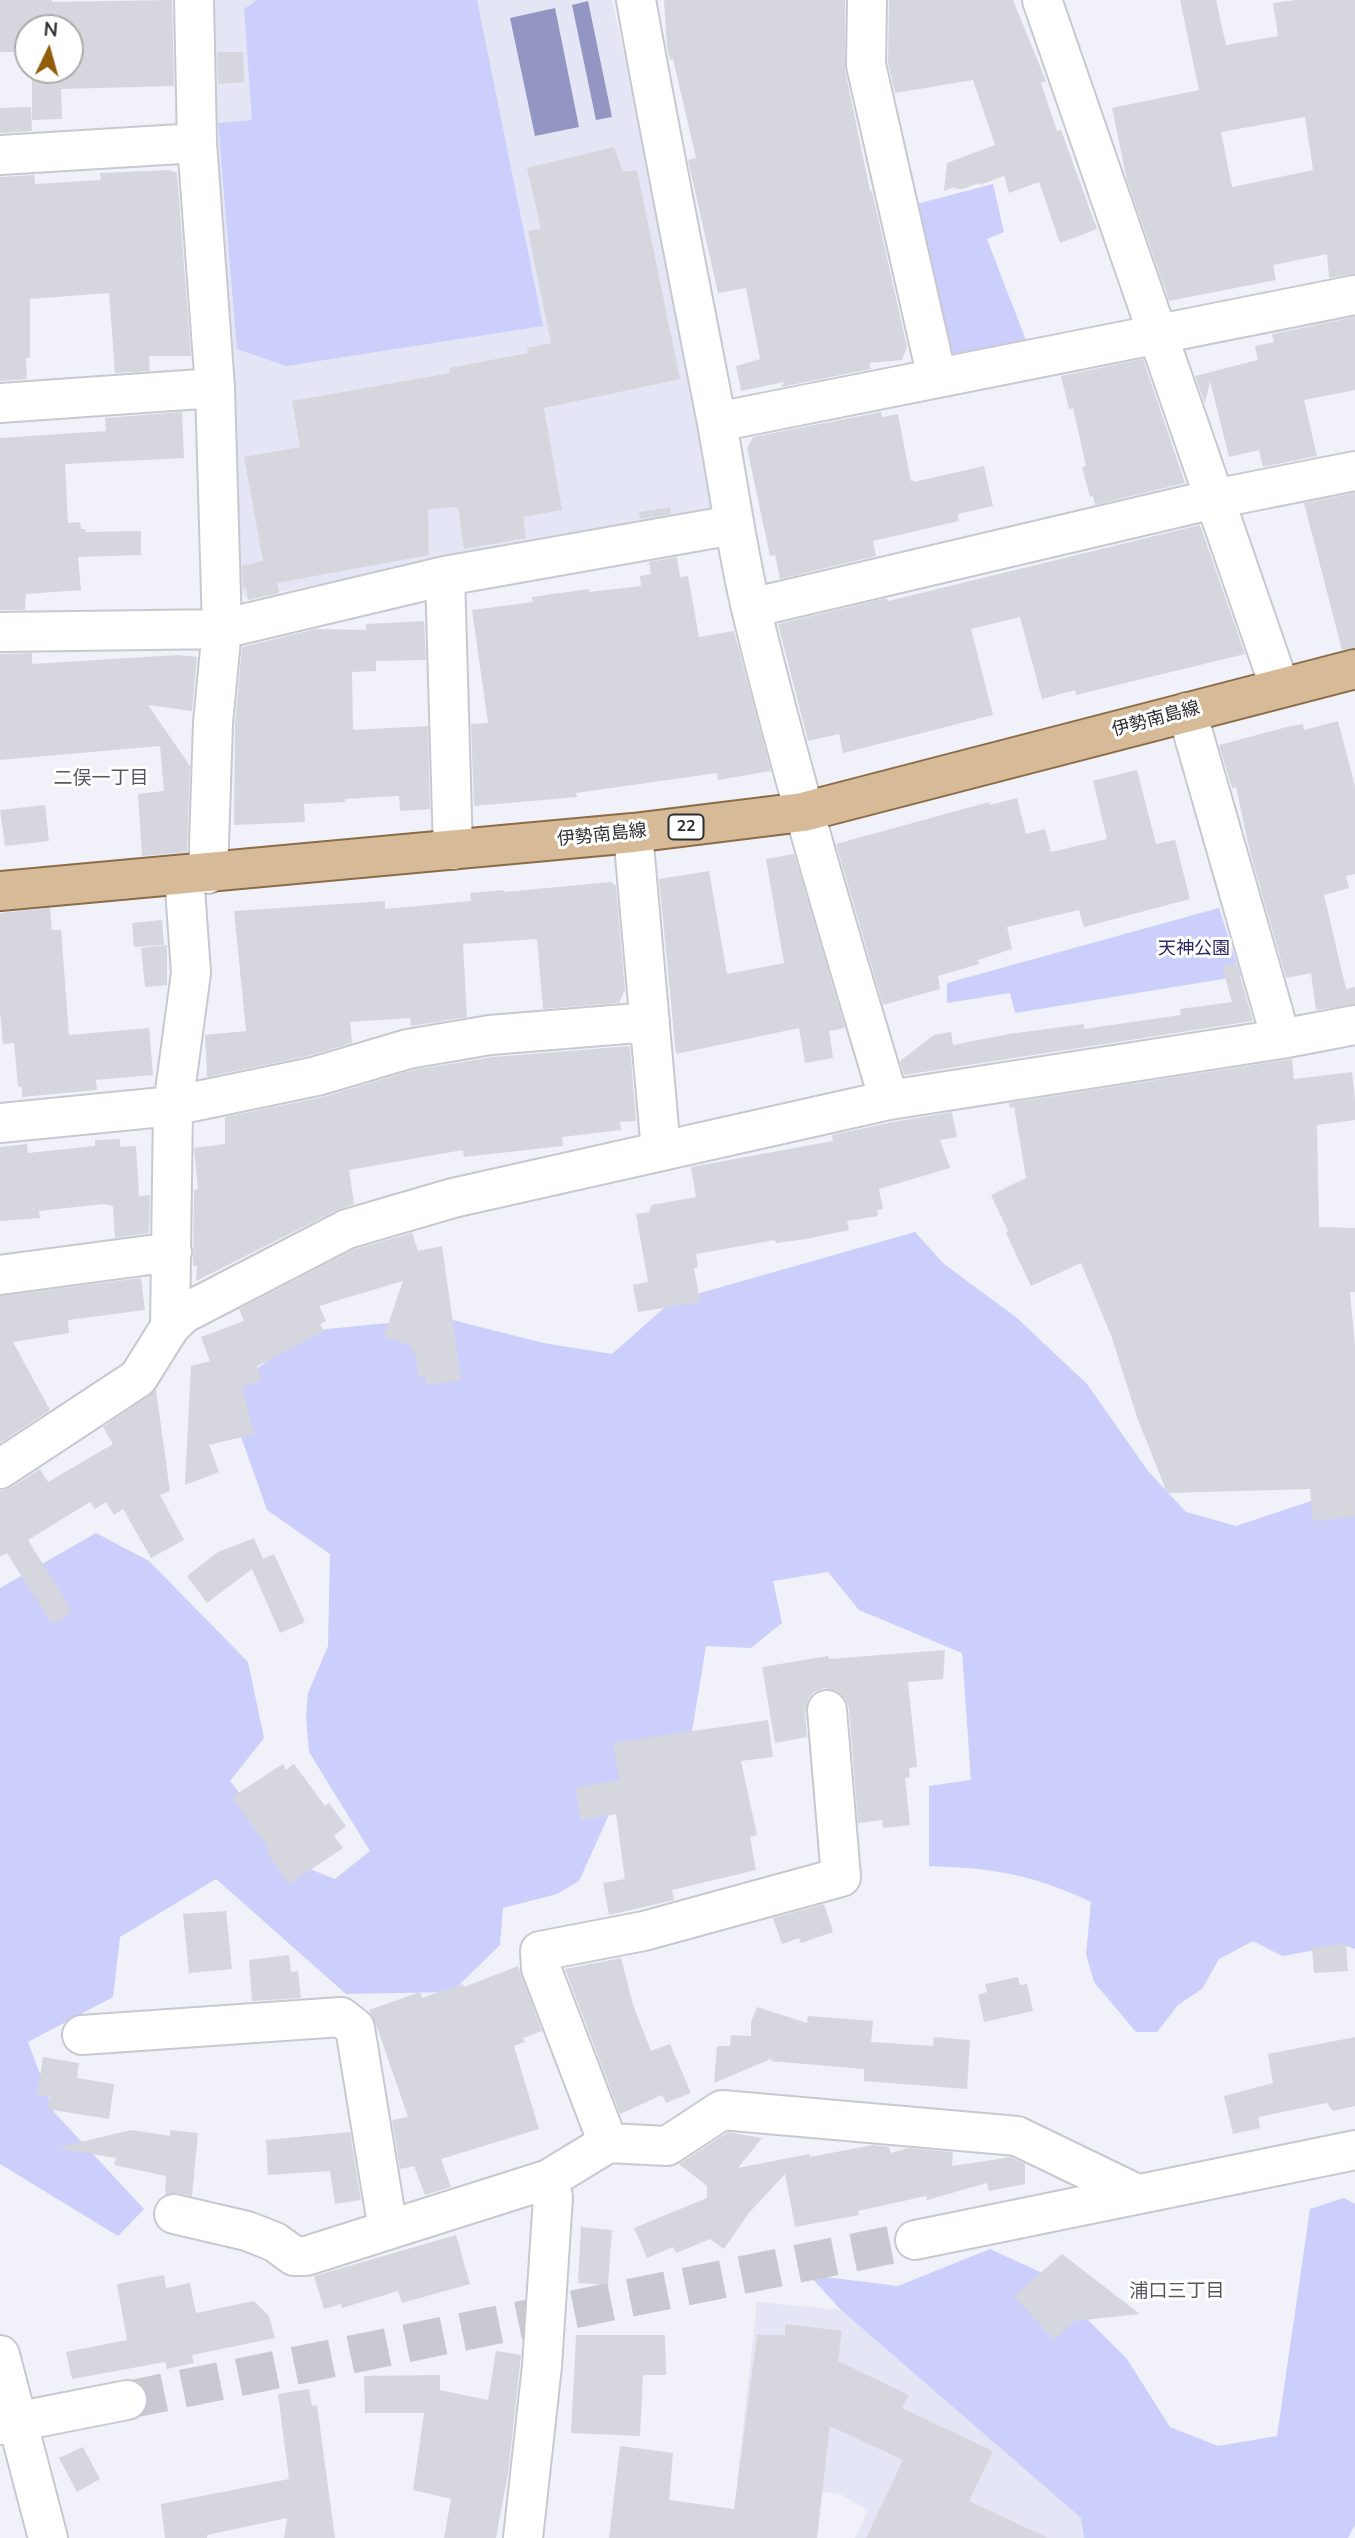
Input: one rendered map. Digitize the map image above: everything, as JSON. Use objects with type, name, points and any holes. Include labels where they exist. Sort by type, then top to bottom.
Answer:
[{"type":"main road","name":"伊勢南島線","points":[[0,891],[633,833],[803,812],[1355,669]]},
{"type":"street","points":[[170,1327],[173,1106],[191,973],[196,875],[222,629],[215,388],[197,143],[194,0]]},
{"type":"street","points":[[636,0],[659,134],[751,608],[803,812],[889,1100]]},
{"type":"street","points":[[867,0],[866,65],[937,378]]},
{"type":"street","points":[[1042,0],[1280,688]]},
{"type":"street","points":[[0,155],[197,143]]},
{"type":"street","points":[[717,422],[1355,295]]},
{"type":"street","points":[[0,403],[215,388]]},
{"type":"street","points":[[751,608],[1214,499],[1355,471]]},
{"type":"street","points":[[0,632],[222,629],[445,576],[733,524]]},
{"type":"street","points":[[445,576],[453,850]]},
{"type":"street","points":[[1187,712],[1281,1039]]},
{"type":"street","points":[[633,833],[661,1152]]},
{"type":"street","points":[[0,1123],[173,1106],[317,1076],[408,1049],[490,1035],[650,1022]]},
{"type":"street","points":[[0,1469],[138,1378],[170,1327],[183,1314],[347,1229],[453,1198],[889,1100],[1355,1025]]},
{"type":"street","points":[[0,1275],[172,1252]]},
{"type":"street","points":[[608,2143],[541,1968],[540,1951],[644,1931],[841,1877],[827,1710]]},
{"type":"street","points":[[82,2035],[341,2017],[355,2028],[388,2230]]},
{"type":"street","points":[[174,2214],[247,2231],[275,2242],[294,2256],[306,2256],[549,2179],[608,2143],[667,2146],[722,2109],[1017,2136],[1137,2194]]},
{"type":"street","points":[[915,2240],[1355,2150]]},
{"type":"street","points":[[523,2538],[542,2366],[553,2197],[549,2179]]},
{"type":"street","points":[[0,2355],[8,2391],[9,2423],[48,2538]]},
{"type":"street","points":[[9,2423],[127,2400]]},
{"type":"shaded area","points":[[207,0],[612,0],[719,493],[708,515],[246,598],[236,586]]},
{"type":"shaded area","points":[[588,1],[612,117],[596,120],[572,5]]},
{"type":"shaded area","points":[[555,8],[579,127],[535,136],[510,18]]},
{"type":"shaded area","points":[[757,2302],[841,2310],[1081,2518],[1084,2538],[855,2538],[868,2510],[840,2494],[737,2482]]},
{"type":"green space","points":[[257,0],[477,0],[543,326],[286,366],[237,349],[218,123],[252,120],[244,9]]},
{"type":"green space","points":[[993,184],[1004,232],[987,239],[1027,343],[937,356],[897,209]]},
{"type":"green space","name":"天神公園","points":[[1219,908],[1241,976],[1015,1013],[1010,993],[947,1003],[947,983]]},
{"type":"green space","points":[[915,1232],[944,1264],[1017,1318],[1087,1384],[1148,1471],[1186,1512],[1236,1526],[1323,1497],[1355,1491],[1355,1949],[1344,1945],[1282,1956],[1253,1941],[1219,1959],[1202,1989],[1178,2005],[1157,2032],[1136,2032],[1094,1982],[1086,1954],[1091,1902],[1070,1892],[1012,1874],[929,1866],[929,1786],[971,1780],[962,1653],[859,1610],[828,1572],[773,1581],[782,1623],[751,1648],[706,1646],[690,1744],[625,1779],[579,1881],[557,1894],[503,1908],[500,1945],[452,1992],[346,1994],[216,1879],[120,1937],[113,1997],[28,2042],[54,2112],[144,2209],[118,2236],[0,2164],[0,1588],[96,1533],[149,1561],[248,1662],[264,1738],[230,1781],[295,1863],[335,1879],[370,1851],[309,1752],[306,1718],[308,1693],[328,1646],[330,1554],[267,1510],[225,1392],[308,1331],[367,1325],[445,1318],[543,1343],[612,1354],[672,1301]]},
{"type":"green space","points":[[1344,2198],[1355,2204],[1355,2525],[1348,2538],[1084,2538],[1081,2518],[841,2310],[809,2275],[898,2286],[990,2249],[1040,2272],[1127,2359],[1170,2427],[1218,2446],[1277,2436],[1310,2209]]},
{"type":"building","points":[[0,0],[172,0],[174,86],[61,89],[62,119],[32,120],[32,84],[84,84],[84,14],[14,14],[14,52],[0,52]]},
{"type":"building","points":[[664,0],[845,0],[845,70],[907,347],[902,360],[869,363],[871,369],[781,387],[784,382],[741,391],[736,366],[760,359],[746,288],[718,293],[688,160],[696,158],[673,59],[670,60],[667,47]]},
{"type":"building","points":[[889,0],[1013,0],[1046,81],[1041,83],[1057,131],[1061,130],[1097,229],[1060,243],[1039,182],[1009,193],[1004,176],[980,185],[979,183],[963,189],[955,187],[944,191],[947,163],[995,145],[973,80],[895,93],[888,63]]},
{"type":"building","points":[[1180,0],[1216,0],[1226,45],[1278,36],[1273,3],[1296,0],[1355,0],[1355,274],[1329,278],[1327,254],[1273,265],[1276,280],[1169,301],[1127,180],[1112,108],[1199,90]],"holes":[[[1305,117],[1313,170],[1232,187],[1221,132]]]},
{"type":"building","points":[[217,52],[243,52],[244,82],[218,84]]},
{"type":"building","points":[[31,107],[32,131],[0,133],[0,108]]},
{"type":"building","points":[[614,147],[623,172],[637,170],[680,379],[544,408],[562,510],[523,517],[526,538],[464,549],[458,507],[428,509],[429,555],[277,583],[279,593],[248,600],[246,588],[243,589],[242,566],[263,561],[244,457],[300,447],[292,401],[450,373],[449,368],[528,353],[527,348],[551,343],[528,231],[541,229],[527,168]]},
{"type":"building","points":[[169,170],[177,173],[191,356],[149,356],[150,371],[115,373],[109,293],[30,299],[30,358],[26,358],[27,379],[0,381],[0,177],[34,175],[35,184],[101,180],[100,173]]},
{"type":"building","points":[[1355,317],[1355,390],[1304,400],[1317,456],[1263,467],[1259,450],[1229,457],[1210,381],[1205,404],[1195,376],[1258,360],[1255,346],[1274,342],[1272,334]]},
{"type":"building","points":[[1143,359],[1185,483],[1095,505],[1093,496],[1090,497],[1082,467],[1086,466],[1073,408],[1069,409],[1061,376]]},
{"type":"building","points":[[182,412],[184,458],[65,464],[68,523],[80,522],[81,529],[86,532],[141,531],[141,555],[78,557],[81,590],[26,594],[25,610],[0,610],[0,438],[106,431],[105,418]]},
{"type":"building","points":[[881,412],[882,417],[898,414],[911,481],[984,466],[993,506],[958,514],[959,521],[873,541],[876,556],[780,579],[775,555],[770,556],[747,448],[753,437]]},
{"type":"building","points":[[1355,493],[1355,648],[1342,650],[1304,503]]},
{"type":"building","points":[[670,507],[671,514],[640,519],[639,512]]},
{"type":"building","points":[[1200,525],[1245,654],[1076,695],[1075,690],[1042,699],[1020,617],[971,629],[993,715],[843,753],[839,734],[808,741],[778,624],[887,598],[888,601]]},
{"type":"building","points":[[677,557],[680,577],[688,576],[699,637],[734,631],[771,771],[718,780],[717,773],[576,793],[577,797],[474,806],[471,724],[488,723],[472,610],[533,602],[532,597],[589,589],[589,592],[641,586],[640,576],[651,574],[649,562]]},
{"type":"building","points":[[424,621],[426,660],[376,661],[376,671],[352,672],[353,730],[428,726],[430,809],[400,811],[399,796],[345,799],[345,802],[304,804],[305,822],[234,825],[235,724],[242,647],[316,629],[366,630],[366,624]]},
{"type":"building","points":[[32,653],[32,664],[177,655],[197,657],[192,711],[148,705],[190,766],[187,852],[142,856],[138,794],[164,791],[160,746],[0,760],[0,654]]},
{"type":"building","points":[[1338,721],[1355,786],[1355,874],[1346,876],[1349,888],[1324,895],[1346,989],[1355,987],[1355,1004],[1316,1010],[1311,973],[1286,978],[1250,852],[1236,787],[1232,788],[1219,745],[1287,727],[1303,724],[1304,730]]},
{"type":"building","points":[[1137,770],[1156,844],[1175,840],[1190,899],[1084,927],[1079,910],[1007,927],[1012,949],[978,960],[979,964],[938,976],[940,989],[883,1005],[836,844],[989,802],[990,805],[1017,798],[1026,834],[1045,829],[1051,852],[1107,839],[1093,781]]},
{"type":"building","points":[[45,805],[49,841],[5,846],[0,810]]},
{"type":"building","points":[[794,854],[845,1028],[829,1031],[833,1058],[805,1063],[799,1028],[676,1054],[659,879],[709,871],[727,974],[784,963],[766,859]]},
{"type":"building","points":[[611,882],[616,886],[625,990],[619,1003],[543,1009],[537,939],[463,944],[467,1017],[411,1026],[410,1018],[350,1022],[352,1043],[312,1055],[207,1077],[205,1035],[246,1031],[234,911],[385,901],[385,909],[471,901],[470,893]]},
{"type":"building","points":[[50,908],[52,930],[61,930],[69,1035],[149,1028],[153,1075],[96,1080],[97,1090],[22,1097],[22,1087],[18,1086],[14,1043],[3,1044],[0,1011],[0,913]]},
{"type":"building","points":[[162,920],[164,945],[134,947],[132,923]]},
{"type":"building","points":[[167,945],[167,985],[145,987],[141,948]]},
{"type":"building","points":[[1236,962],[1253,1021],[904,1075],[900,1061],[934,1035],[951,1032],[953,1045],[1084,1024],[1084,1029],[1181,1015],[1180,1009],[1232,1002],[1222,966]]},
{"type":"building","points":[[630,1046],[636,1121],[620,1122],[621,1130],[562,1137],[563,1146],[464,1157],[463,1150],[349,1170],[354,1204],[196,1281],[197,1266],[193,1266],[194,1190],[198,1189],[194,1148],[225,1144],[225,1117],[323,1097],[413,1070],[493,1057]]},
{"type":"building","points":[[1292,1059],[1294,1079],[1352,1072],[1355,1100],[1355,1120],[1317,1125],[1319,1227],[1355,1228],[1355,1292],[1350,1292],[1355,1346],[1355,1517],[1313,1521],[1310,1489],[1167,1493],[1137,1417],[1112,1338],[1081,1263],[1031,1286],[991,1195],[1026,1178],[1014,1107],[1010,1108],[1009,1103]]},
{"type":"building","points":[[952,1112],[957,1137],[940,1140],[950,1168],[879,1189],[883,1209],[877,1210],[878,1216],[847,1221],[849,1230],[806,1239],[776,1243],[775,1240],[696,1254],[698,1267],[694,1268],[700,1302],[638,1312],[633,1285],[648,1282],[636,1214],[649,1212],[652,1205],[696,1197],[691,1167],[833,1141],[832,1135]]},
{"type":"building","points":[[120,1139],[120,1147],[136,1146],[139,1196],[150,1195],[149,1233],[115,1238],[113,1206],[103,1204],[39,1211],[40,1218],[0,1221],[0,1147],[27,1144],[28,1153],[95,1146],[95,1140]]},
{"type":"building","points":[[412,1233],[418,1251],[442,1246],[461,1380],[427,1385],[425,1376],[419,1377],[411,1346],[384,1336],[403,1281],[319,1306],[326,1321],[320,1324],[324,1331],[257,1366],[261,1381],[242,1387],[254,1434],[209,1445],[219,1472],[185,1485],[191,1366],[210,1361],[201,1337],[244,1321],[239,1309],[355,1249]]},
{"type":"building","points":[[141,1278],[145,1310],[68,1320],[69,1333],[13,1342],[50,1410],[0,1443],[0,1296]]},
{"type":"building","points":[[156,1390],[170,1491],[160,1495],[184,1540],[151,1558],[123,1509],[114,1515],[106,1502],[95,1509],[90,1502],[28,1540],[72,1612],[52,1624],[7,1553],[0,1557],[0,1491],[12,1487],[40,1469],[48,1482],[113,1444],[103,1427]]},
{"type":"building","points":[[254,1538],[263,1559],[274,1554],[305,1622],[280,1633],[252,1569],[207,1603],[187,1576],[218,1552]]},
{"type":"building","points":[[945,1650],[943,1679],[908,1682],[917,1767],[909,1768],[910,1777],[905,1778],[910,1825],[883,1828],[882,1820],[858,1823],[849,1708],[845,1698],[837,1691],[824,1688],[814,1692],[808,1700],[805,1712],[807,1737],[775,1743],[762,1667],[828,1656],[829,1659]]},
{"type":"building","points":[[768,1720],[773,1757],[741,1761],[757,1835],[750,1837],[756,1870],[672,1890],[674,1900],[609,1915],[603,1883],[625,1879],[616,1814],[581,1820],[575,1788],[620,1780],[613,1743]]},
{"type":"building","points":[[283,1764],[286,1770],[294,1764],[325,1806],[329,1803],[346,1826],[334,1836],[343,1848],[289,1884],[266,1851],[269,1849],[232,1797]]},
{"type":"building","points":[[824,1904],[833,1932],[801,1943],[799,1938],[782,1944],[773,1918]]},
{"type":"building","points":[[226,1911],[232,1969],[189,1973],[183,1914]]},
{"type":"building","points":[[1346,1944],[1348,1971],[1314,1973],[1312,1947]]},
{"type":"building","points":[[289,1955],[291,1972],[298,1971],[301,1998],[252,2001],[249,1960]]},
{"type":"building","points":[[621,1958],[633,2005],[651,2051],[670,2044],[691,2093],[666,2103],[662,2095],[620,2114],[565,1969]]},
{"type":"building","points":[[518,1966],[542,2031],[523,2038],[525,2042],[514,2046],[539,2129],[441,2159],[451,2187],[425,2195],[414,2166],[400,2169],[392,2120],[408,2117],[369,2010],[420,1992],[422,1998],[463,1984],[464,1987]]},
{"type":"building","points":[[1018,1977],[1020,1985],[1027,1984],[1033,2011],[984,2022],[978,1995],[987,1992],[985,1984]]},
{"type":"building","points":[[757,2007],[807,2023],[808,2016],[873,2021],[871,2042],[933,2046],[934,2037],[970,2040],[967,2089],[864,2081],[864,2069],[770,2061],[773,2058],[714,2083],[717,2046],[730,2046],[731,2035],[751,2036],[751,2022]]},
{"type":"building","points":[[1355,2037],[1355,2106],[1333,2111],[1327,2103],[1258,2117],[1260,2128],[1233,2134],[1224,2096],[1273,2083],[1268,2054]]},
{"type":"building","points":[[43,2057],[79,2063],[77,2078],[114,2084],[109,2119],[47,2109],[50,2097],[37,2095]]},
{"type":"building","points":[[131,2130],[170,2136],[170,2130],[198,2133],[192,2196],[178,2193],[165,2195],[166,2176],[114,2165],[116,2158],[56,2148]]},
{"type":"building","points":[[350,2132],[361,2200],[335,2204],[330,2171],[268,2175],[266,2140]]},
{"type":"building","points":[[728,2132],[762,2138],[738,2168],[873,2145],[889,2147],[891,2153],[908,2148],[953,2152],[952,2166],[1011,2157],[1025,2164],[1025,2184],[989,2191],[987,2183],[927,2200],[926,2196],[858,2211],[859,2215],[795,2227],[785,2174],[748,2214],[724,2249],[710,2239],[676,2253],[673,2247],[647,2258],[634,2228],[707,2198],[707,2186],[679,2164]]},
{"type":"building","points":[[581,2227],[612,2230],[608,2285],[578,2283]]},
{"type":"building","points":[[456,2235],[470,2284],[402,2303],[398,2291],[342,2308],[341,2304],[324,2309],[314,2276]]},
{"type":"building","points":[[1062,2254],[1140,2314],[1075,2321],[1054,2340],[1014,2296]]},
{"type":"building","points":[[164,2275],[166,2288],[190,2283],[196,2313],[254,2301],[269,2316],[275,2338],[192,2355],[194,2363],[167,2369],[165,2362],[72,2379],[66,2352],[127,2340],[117,2284]]},
{"type":"building","points":[[785,2324],[842,2331],[838,2361],[909,2395],[902,2408],[993,2451],[969,2501],[1048,2538],[866,2538],[903,2460],[830,2426],[817,2538],[609,2538],[620,2446],[673,2453],[669,2500],[734,2509],[757,2335],[785,2335]]},
{"type":"building","points":[[576,2335],[665,2335],[666,2375],[643,2375],[640,2436],[571,2433]]},
{"type":"building","points":[[496,2351],[521,2355],[508,2474],[496,2538],[444,2538],[451,2499],[413,2490],[424,2413],[365,2413],[364,2376],[440,2375],[440,2390],[488,2400]]},
{"type":"building","points":[[309,2389],[312,2406],[317,2405],[335,2538],[284,2538],[287,2518],[207,2535],[207,2538],[165,2538],[161,2504],[289,2479],[278,2394]]},
{"type":"building","points":[[83,2447],[100,2479],[77,2492],[59,2458]]},
{"type":"tunnel","points":[[127,2400],[915,2240]]},
{"type":"district","name":"二俣一丁目","points":[[101,779]]},
{"type":"district","name":"浦口三丁目","points":[[1177,2292]]}]
